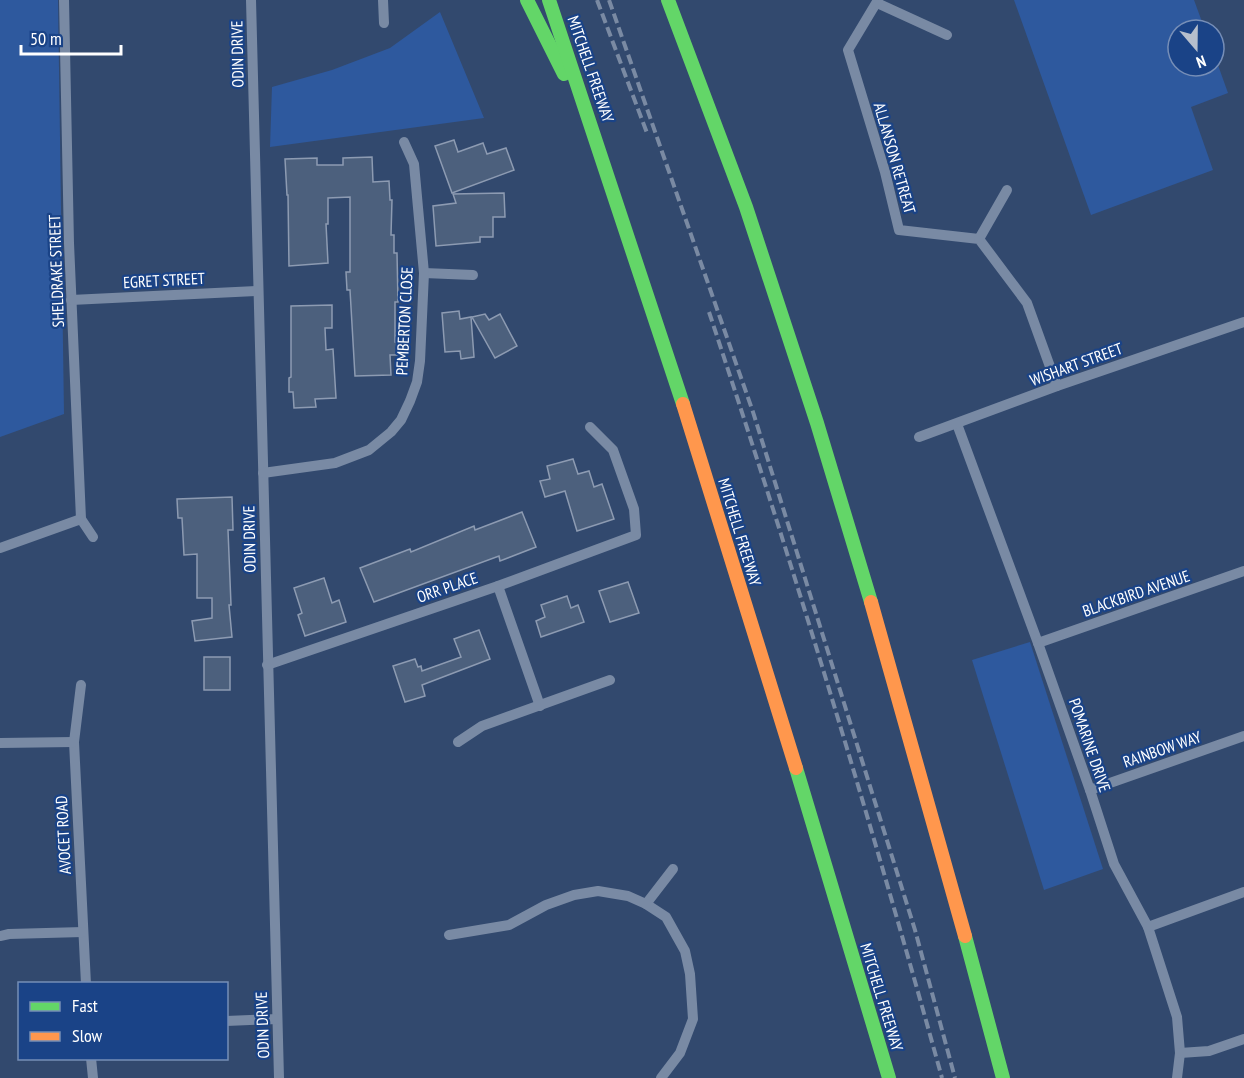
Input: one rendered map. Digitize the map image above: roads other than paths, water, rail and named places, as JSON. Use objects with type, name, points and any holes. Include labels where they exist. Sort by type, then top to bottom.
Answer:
[{"type":"highway","points":[[527,0],[601,149]]},
{"type":"highway","name":"MITCHELL FREEWAY","points":[[549,0],[601,149],[695,442],[889,1078]]},
{"type":"highway","points":[[668,0],[746,205],[816,418],[956,900],[1003,1078]]},
{"type":"street","name":"SHELDRAKE STREET","points":[[64,0],[72,300],[81,519]]},
{"type":"street","name":"ODIN DRIVE","points":[[251,0],[279,1078]]},
{"type":"street","points":[[383,0],[384,23]]},
{"type":"street","points":[[877,2],[947,35]]},
{"type":"street","name":"ALLANSON RETREAT","points":[[877,2],[848,50],[900,230],[979,238]]},
{"type":"street","name":"PEMBERTON CLOSE","points":[[263,473],[320,466],[350,459],[380,442],[401,420],[417,382],[424,273],[414,164],[404,142]]},
{"type":"street","points":[[1007,190],[979,238],[1027,303],[1057,386]]},
{"type":"street","points":[[424,273],[473,275]]},
{"type":"street","name":"EGRET STREET","points":[[72,300],[258,291]]},
{"type":"street","name":"WISHART STREET","points":[[919,437],[1057,386],[1244,322]]},
{"type":"street","name":"POMARINE DRIVE","points":[[957,424],[1038,643],[1114,864],[1148,927],[1177,1017],[1180,1053],[1177,1078]]},
{"type":"street","name":"ORR PLACE","points":[[267,665],[498,586],[636,535],[634,509],[613,450],[590,427]]},
{"type":"street","points":[[0,548],[81,519],[93,537]]},
{"type":"street","name":"BLACKBIRD AVENUE","points":[[1038,643],[1244,571]]},
{"type":"street","points":[[498,586],[540,706]]},
{"type":"street","points":[[458,742],[482,726],[610,681]]},
{"type":"street","name":"AVOCET ROAD","points":[[81,685],[74,742],[86,982]]},
{"type":"street","name":"RAINBOW WAY","points":[[1090,790],[1244,736]]},
{"type":"street","points":[[0,743],[74,742]]},
{"type":"street","points":[[646,904],[673,869]]},
{"type":"street","points":[[449,935],[509,925],[546,904],[574,895],[598,891],[628,896],[666,917],[685,951],[690,974],[693,1019],[680,1053],[661,1078]]},
{"type":"street","points":[[1148,927],[1244,892]]},
{"type":"street","points":[[0,936],[83,932]]},
{"type":"street","points":[[228,1021],[277,1019]]},
{"type":"street","points":[[1180,1053],[1209,1052],[1244,1039]]},
{"type":"street","points":[[91,1060],[93,1078]]},
{"type":"railway","points":[[597,0],[647,133]]},
{"type":"railway","points":[[609,0],[753,412],[915,930],[955,1078]]},
{"type":"railway","points":[[709,312],[830,694],[942,1078]]}]
